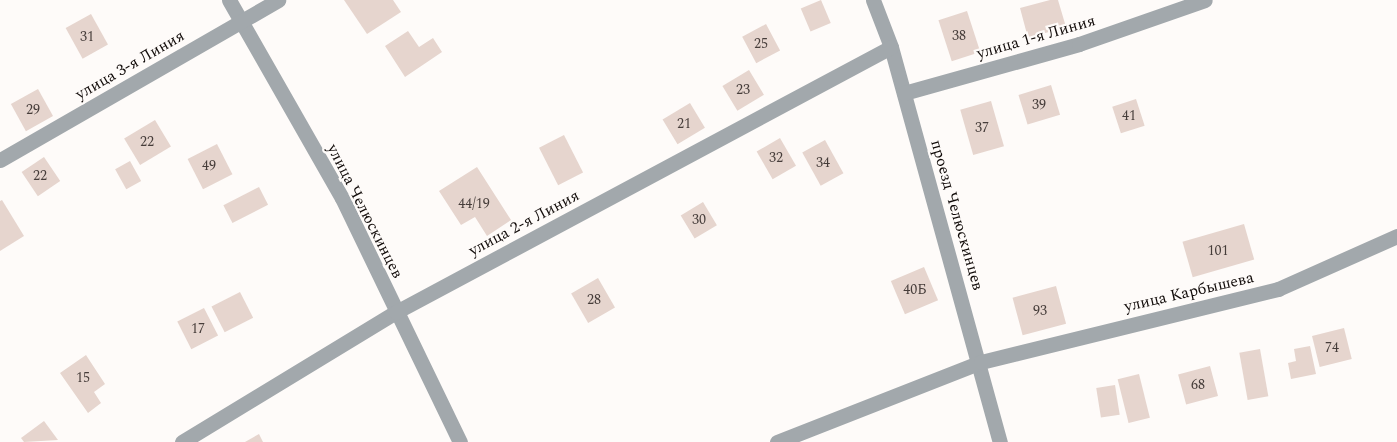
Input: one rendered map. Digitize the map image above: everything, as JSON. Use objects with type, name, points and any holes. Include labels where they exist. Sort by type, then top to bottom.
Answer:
[{"type":"street","name":"улица Челюскинцев","points":[[229,0],[342,198],[460,442]]},
{"type":"street","name":"улица 3-я Линия","points":[[0,160],[278,0]]},
{"type":"street","name":"проезд Челюскинцев","points":[[874,0],[891,47],[981,362],[1000,442]]},
{"type":"street","name":"улица 1-я Линия","points":[[904,93],[1079,44],[1205,0]]},
{"type":"street","name":"улица 2-я Линия","points":[[182,442],[396,312],[891,47]]},
{"type":"street","name":"улица Карбышева","points":[[777,442],[981,362],[1278,289],[1397,236]]},
{"type":"building","points":[[344,0],[393,0],[401,12],[367,34]]},
{"type":"building","points":[[821,0],[831,23],[811,32],[801,9]]},
{"type":"building","points":[[1050,0],[1058,0],[1066,27],[1028,38],[1020,8]]},
{"type":"building","points":[[967,11],[980,52],[952,61],[938,20]]},
{"type":"building","points":[[91,14],[108,45],[83,59],[66,28]]},
{"type":"building","points":[[766,24],[780,50],[756,63],[742,37]]},
{"type":"building","points":[[408,31],[419,47],[433,38],[442,52],[405,77],[385,46]]},
{"type":"building","points":[[749,70],[764,95],[737,111],[722,86]]},
{"type":"building","points":[[1051,85],[1060,115],[1028,125],[1018,95]]},
{"type":"building","points":[[38,89],[53,116],[26,131],[11,104]]},
{"type":"building","points":[[1136,99],[1145,126],[1121,133],[1112,107]]},
{"type":"building","points":[[991,101],[1004,146],[973,155],[960,110]]},
{"type":"building","points":[[690,103],[705,128],[678,144],[663,119]]},
{"type":"building","points":[[155,120],[171,147],[140,165],[124,139]]},
{"type":"building","points":[[564,135],[583,172],[558,185],[539,148]]},
{"type":"building","points":[[780,138],[796,166],[773,179],[757,152]]},
{"type":"building","points":[[825,140],[843,173],[821,186],[802,153]]},
{"type":"building","points":[[217,144],[232,174],[203,189],[188,159]]},
{"type":"building","points":[[44,157],[60,181],[38,196],[22,172]]},
{"type":"building","points":[[130,161],[141,181],[126,189],[115,169]]},
{"type":"building","points":[[477,167],[511,220],[487,236],[475,217],[461,225],[439,191]]},
{"type":"building","points":[[259,187],[268,205],[232,223],[223,205]]},
{"type":"building","points":[[2,200],[24,236],[0,251],[0,201]]},
{"type":"building","points":[[703,202],[717,225],[695,239],[681,215]]},
{"type":"building","points":[[1244,224],[1254,260],[1193,277],[1182,242]]},
{"type":"building","points":[[924,267],[938,300],[905,314],[891,281]]},
{"type":"building","points":[[598,278],[615,307],[588,323],[571,294]]},
{"type":"building","points":[[1056,286],[1066,324],[1023,335],[1013,298]]},
{"type":"building","points":[[240,292],[253,318],[225,332],[211,307]]},
{"type":"building","points":[[204,308],[218,336],[191,349],[177,322]]},
{"type":"building","points":[[1344,328],[1352,359],[1320,367],[1312,336]]},
{"type":"building","points":[[1310,346],[1316,374],[1291,379],[1288,363],[1296,361],[1294,349]]},
{"type":"building","points":[[1260,349],[1268,396],[1248,400],[1239,353]]},
{"type":"building","points":[[86,355],[105,384],[94,392],[101,403],[88,413],[60,373]]},
{"type":"building","points":[[1210,366],[1218,396],[1186,404],[1178,375]]},
{"type":"building","points":[[1139,374],[1150,418],[1129,423],[1118,379]]},
{"type":"building","points":[[1115,385],[1120,415],[1101,418],[1096,388]]},
{"type":"building","points":[[44,421],[58,440],[24,442],[21,438]]},
{"type":"building","points":[[259,434],[263,442],[245,442]]}]
